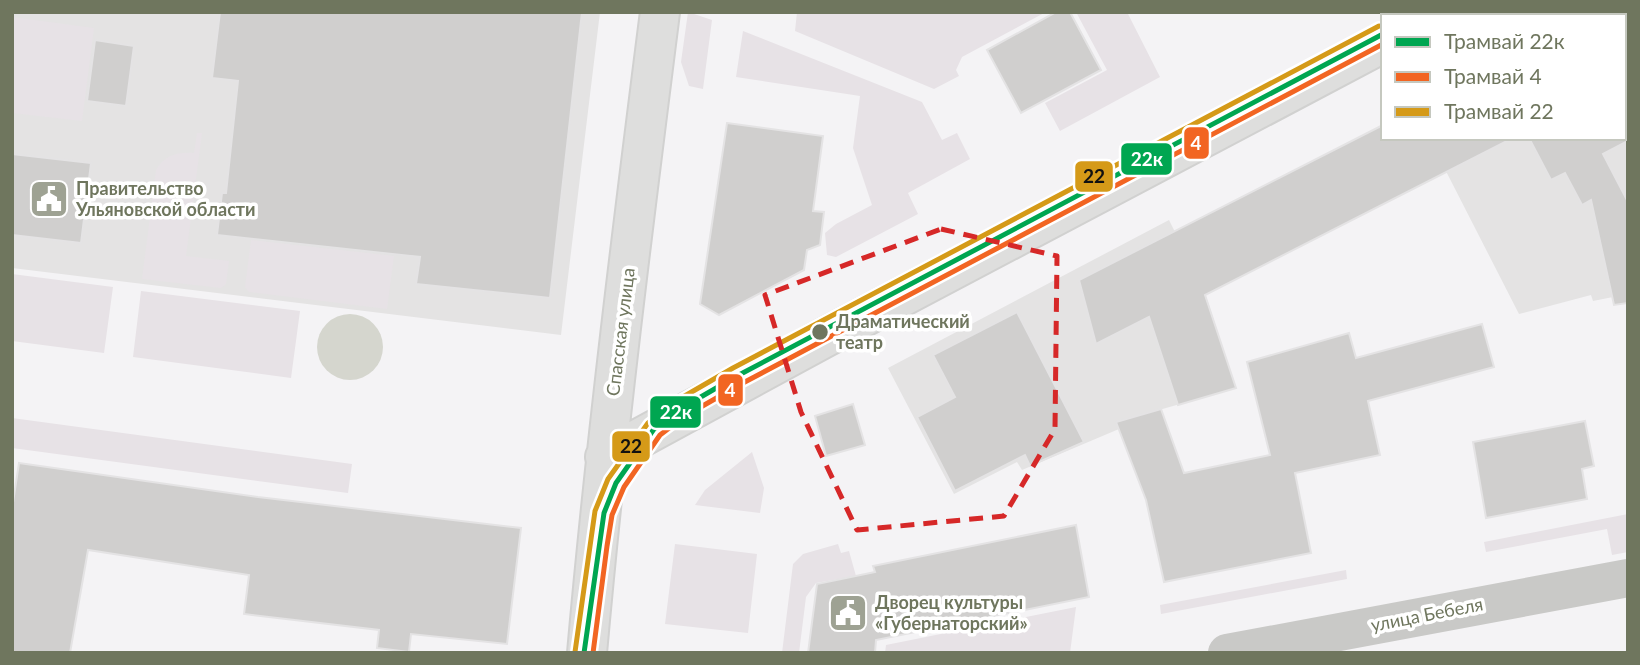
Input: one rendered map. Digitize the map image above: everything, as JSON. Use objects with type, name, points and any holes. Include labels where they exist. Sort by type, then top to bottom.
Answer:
[{"type":"street","name":"Спасская улица","points":[[587,653],[604,457],[621,342],[660,12]]},
{"type":"street","points":[[604,457],[1381,44]]},
{"type":"street","name":"улица Бебеля","points":[[1227,653],[1628,578]]},
{"type":"highlighted area","points":[[941,229],[1057,256],[1055,429],[1004,516],[857,530],[801,412],[765,295]]},
{"type":"shaded area","points":[[12,12],[600,12],[561,335],[12,268]]},
{"type":"shaded area","points":[[688,12],[712,20],[703,89],[689,86],[681,62]]},
{"type":"shaded area","points":[[797,12],[1046,12],[962,57],[956,70],[959,76],[934,89],[795,31]]},
{"type":"shaded area","points":[[1076,12],[1127,12],[1160,77],[1060,131],[1045,103],[1107,70]]},
{"type":"shaded area","points":[[1628,12],[1628,294],[1593,301],[1591,295],[1519,314],[1430,140],[1626,140],[1626,14],[1564,14]]},
{"type":"shaded area","points":[[12,17],[94,28],[82,121],[12,113]]},
{"type":"shaded area","points":[[743,31],[922,102],[942,140],[957,133],[970,159],[908,193],[918,214],[836,257],[827,255],[825,233],[836,224],[872,205],[853,148],[860,96],[736,77]]},
{"type":"shaded area","points":[[197,133],[202,133],[186,256],[229,261],[226,284],[221,288],[142,279],[156,170],[163,161],[172,156],[194,153]]},
{"type":"shaded area","points":[[1169,220],[1204,290],[1236,388],[1117,422],[1119,429],[1022,470],[1017,462],[954,494],[888,368]]},
{"type":"shaded area","points":[[251,240],[394,256],[387,309],[249,292],[245,287]]},
{"type":"shaded area","points":[[12,274],[113,287],[104,353],[12,341]]},
{"type":"shaded area","points":[[141,291],[300,311],[291,378],[133,357]]},
{"type":"shaded area","points":[[350,314],[363,317],[373,324],[380,334],[383,347],[380,360],[373,370],[363,377],[350,380],[337,377],[327,370],[320,360],[317,347],[320,334],[327,324],[337,317]]},
{"type":"shaded area","points":[[12,418],[352,464],[348,493],[12,448]]},
{"type":"shaded area","points":[[752,452],[764,488],[760,513],[695,505],[705,490]]},
{"type":"shaded area","points":[[1628,514],[1628,552],[1612,555],[1607,529],[1486,552],[1484,542]]},
{"type":"shaded area","points":[[675,544],[757,554],[748,633],[665,624]]},
{"type":"shaded area","points":[[838,544],[841,553],[849,551],[856,576],[816,583],[806,597],[799,653],[782,653],[793,564],[803,554]]},
{"type":"shaded area","points":[[1346,570],[1347,579],[1161,614],[1160,605]]},
{"type":"shaded area","points":[[1076,607],[1070,653],[885,653],[886,645]]},
{"type":"building","points":[[220,12],[582,12],[550,298],[416,284],[420,257],[217,235],[222,193],[226,193],[238,81],[212,78]]},
{"type":"building","points":[[1056,12],[1070,12],[1101,70],[1021,113],[987,50]]},
{"type":"building","points":[[95,40],[134,46],[126,106],[87,101]]},
{"type":"building","points":[[727,123],[823,136],[813,211],[824,212],[820,245],[807,250],[804,270],[719,315],[700,304]]},
{"type":"building","points":[[1381,126],[1381,140],[1509,140],[1205,295],[1236,388],[1178,405],[1149,317],[1096,344],[1079,280]]},
{"type":"building","points":[[1628,138],[1628,141],[1603,154],[1628,202],[1628,303],[1614,305],[1591,200],[1582,205],[1565,173],[1551,180],[1530,140]]},
{"type":"building","name":"Правительство Ульяновской области","points":[[12,154],[91,163],[81,243],[12,235]]},
{"type":"building","points":[[1017,312],[1084,442],[1030,466],[1025,455],[955,491],[917,417],[955,397],[933,355]]},
{"type":"building","points":[[1482,324],[1494,367],[1368,401],[1380,455],[1295,473],[1311,553],[1164,582],[1146,500],[1116,422],[1161,409],[1184,473],[1270,455],[1247,362],[1349,333],[1356,358]]},
{"type":"building","points":[[853,404],[865,445],[826,456],[815,416]]},
{"type":"building","points":[[1585,421],[1594,466],[1582,469],[1587,499],[1486,518],[1473,442]]},
{"type":"building","points":[[19,463],[258,497],[521,528],[507,644],[411,634],[409,652],[377,648],[379,630],[244,614],[249,575],[88,550],[70,653],[12,653],[12,509]]},
{"type":"building","points":[[1076,525],[1089,597],[876,640],[875,653],[808,653],[817,584],[875,572],[873,566]]},
{"type":"tram line","name":"22","points":[[575,652],[595,511],[608,479],[648,423],[676,401],[733,368],[1379,26]]},
{"type":"tram line","name":"22к","points":[[584,653],[604,513],[616,483],[654,429],[680,409],[737,376],[1381,35]]},
{"type":"tram line","name":"4","points":[[593,653],[612,515],[624,487],[660,435],[685,416],[741,384],[1381,45]]},
{"type":"place","name":"Правительство Ульяновской области","points":[[49,199]]},
{"type":"place","name":"Драматический театр","points":[[820,332]]},
{"type":"place","name":"Дворец культуры «Губернаторский»","points":[[848,613]]}]
